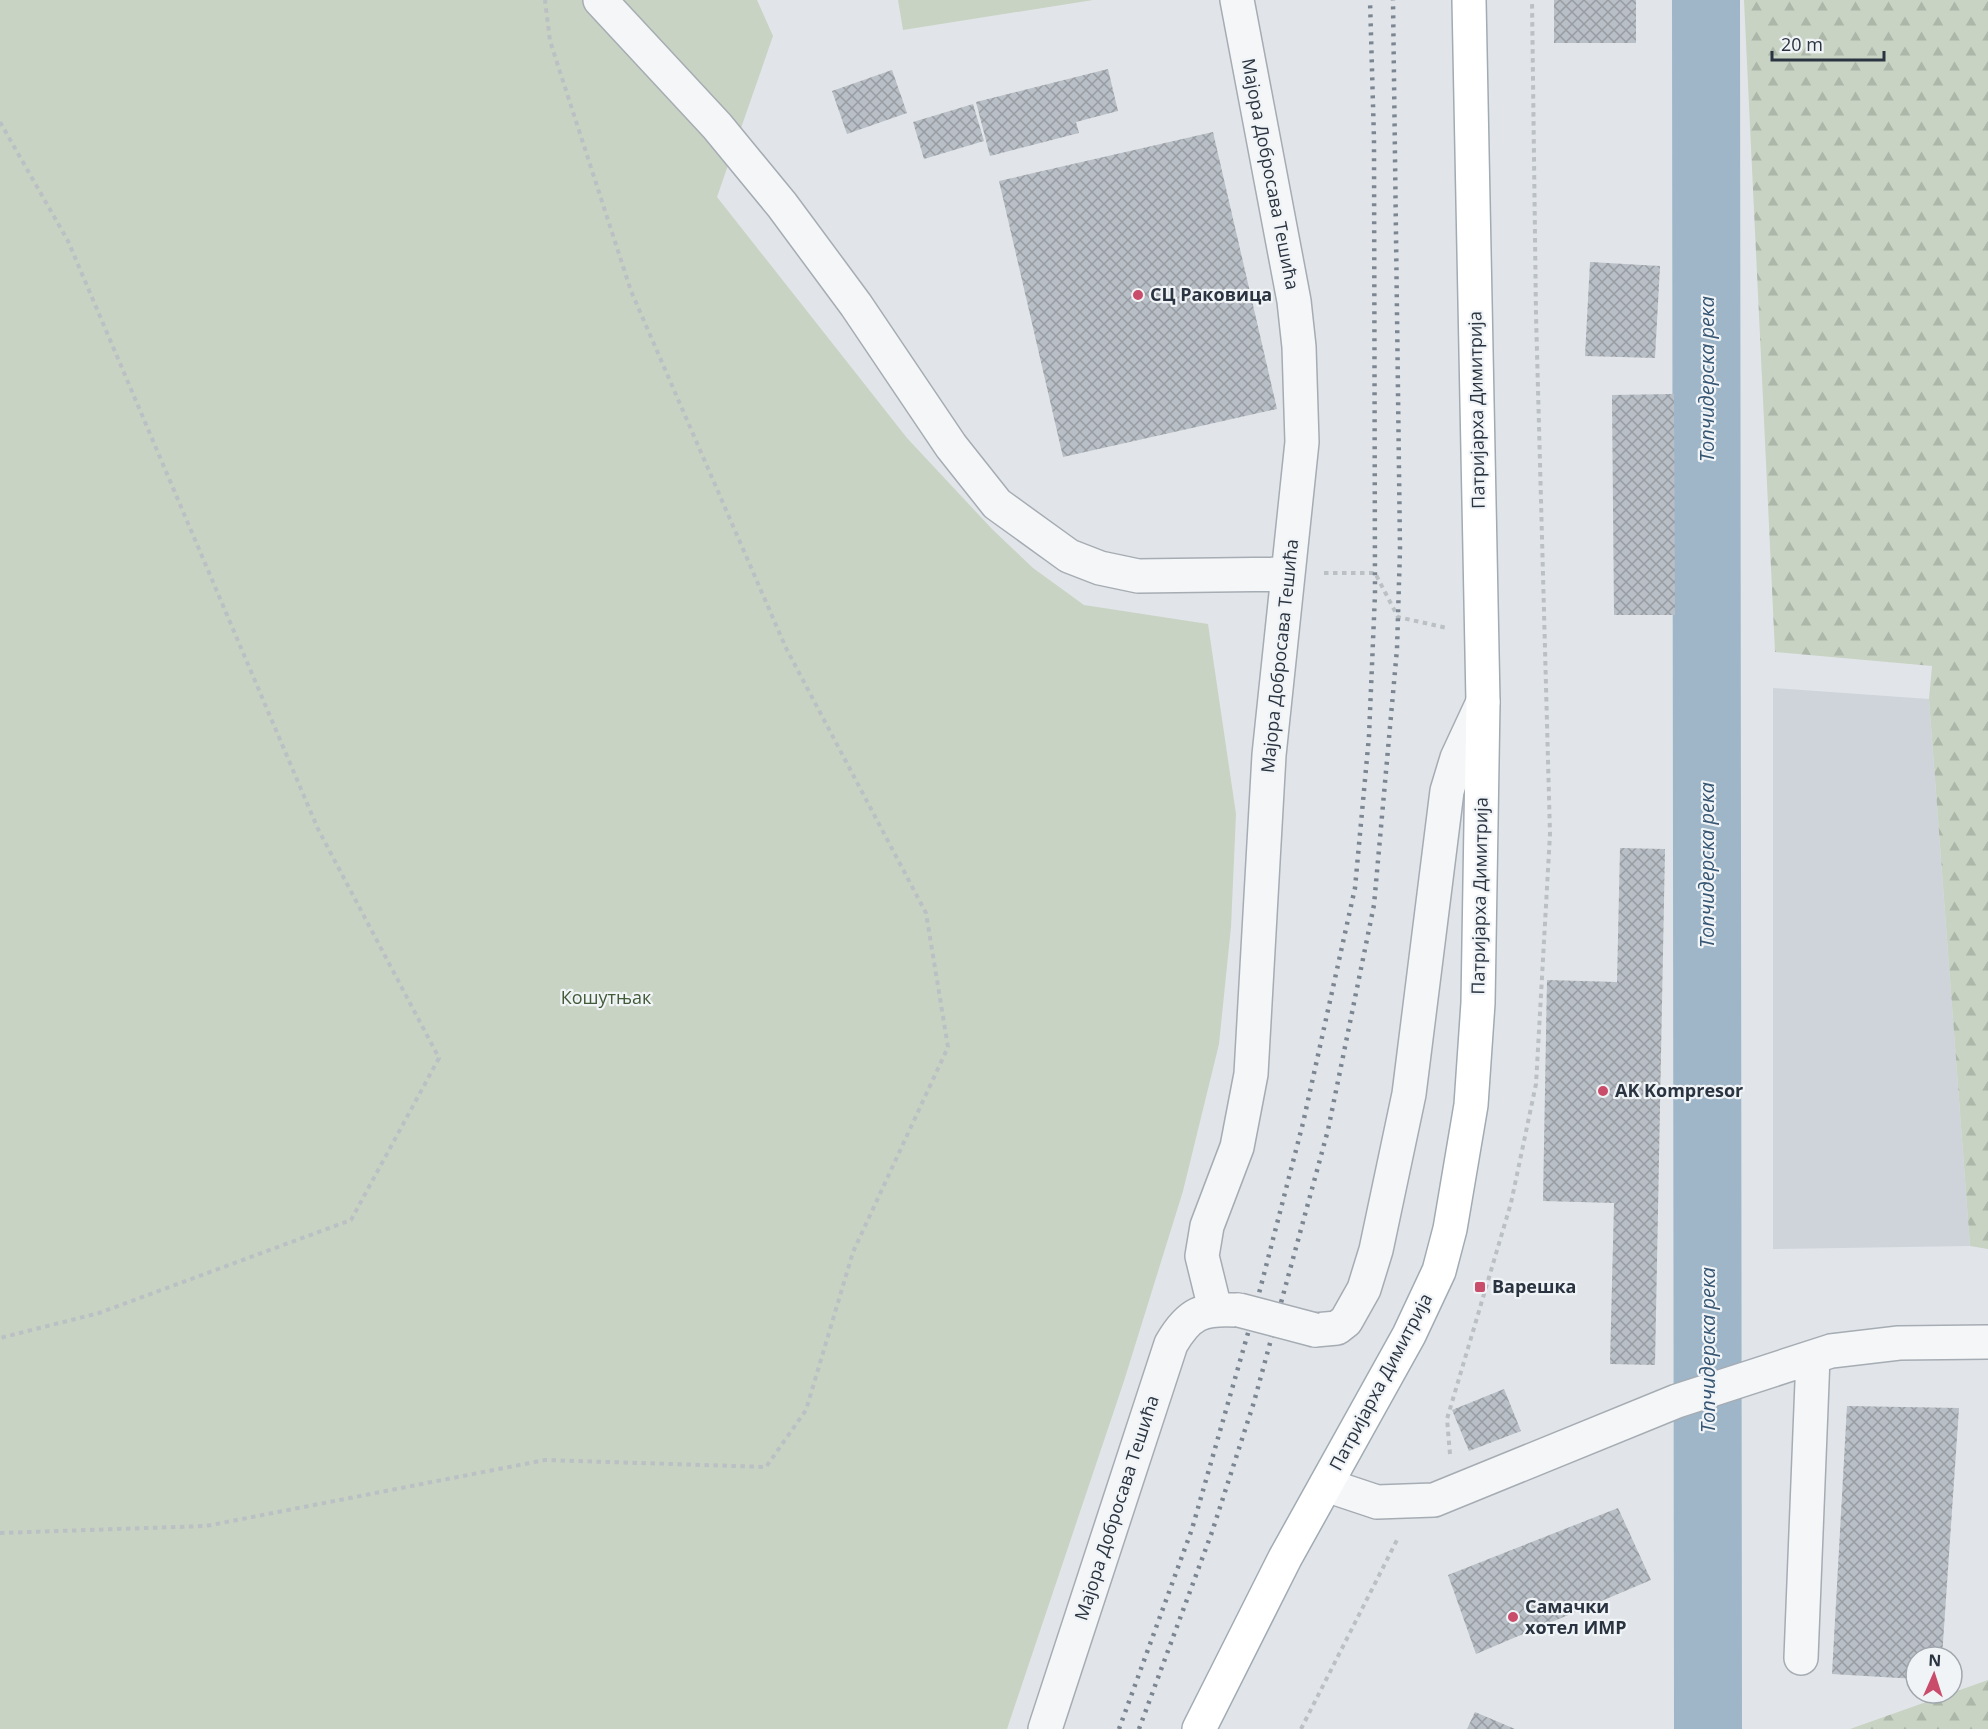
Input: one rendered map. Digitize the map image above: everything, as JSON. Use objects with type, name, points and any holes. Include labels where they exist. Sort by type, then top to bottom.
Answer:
[{"type":"main road","name":"Патријарха Димитрија","points":[[1199,1729],[1285,1558],[1409,1335],[1439,1271],[1450,1229],[1471,1105],[1478,1003],[1483,702],[1469,0]]},
{"type":"street","points":[[600,0],[717,126],[782,205],[856,305],[951,446],[997,504],[1070,556],[1100,568],[1138,576],[1288,574]]},
{"type":"street","name":"Мајора Добросава Тешића","points":[[1045,1729],[1171,1344],[1182,1325],[1198,1313],[1227,1309],[1202,1256],[1207,1226],[1237,1148],[1251,1074],[1269,755],[1302,442],[1299,347],[1294,301],[1237,0]]},
{"type":"street","points":[[1227,1309],[1315,1330],[1337,1328],[1354,1310],[1376,1250],[1409,1094],[1447,791],[1456,758],[1483,702]]},
{"type":"street","points":[[1326,1485],[1377,1502],[1434,1500],[1677,1401],[1831,1351],[1899,1343],[1988,1342]]},
{"type":"street","points":[[1801,1658],[1812,1357]]},
{"type":"path","points":[[0,1533],[206,1526],[545,1460],[766,1467],[806,1410],[854,1252],[948,1047],[926,913],[786,648],[631,291],[550,41],[545,0]]},
{"type":"path","points":[[1451,1460],[1447,1419],[1511,1203],[1536,1084],[1550,834],[1536,315],[1532,0]]},
{"type":"path","points":[[0,122],[69,241],[318,829],[439,1058],[351,1220],[99,1313],[0,1338]]},
{"type":"path","points":[[1288,574],[1375,573],[1398,617],[1442,628],[1481,627]]},
{"type":"path","points":[[1301,1729],[1397,1540]]},
{"type":"shaded area","points":[[1773,688],[1929,699],[1970,1246],[1773,1249]]},
{"type":"green space","name":"Кошутњак","points":[[0,0],[757,0],[773,36],[717,197],[907,438],[992,529],[1033,568],[1084,605],[1208,624],[1236,814],[1231,927],[1219,1044],[1183,1191],[1124,1381],[1007,1729],[0,1729]]},
{"type":"green space","points":[[898,0],[1093,0],[903,30]]},
{"type":"green space","points":[[1744,0],[1988,0],[1988,1249],[1970,1246],[1929,699],[1932,666],[1775,652]]},
{"type":"green space","points":[[1988,1680],[1988,1729],[1850,1729],[1918,1705],[1964,1705],[1964,1689]]},
{"type":"building","points":[[1554,0],[1636,0],[1636,43],[1554,43]]},
{"type":"building","points":[[1108,69],[1118,111],[1076,122],[1079,133],[990,156],[976,102]]},
{"type":"building","points":[[892,70],[907,113],[847,134],[832,91]]},
{"type":"building","points":[[973,104],[984,141],[924,159],[913,122]]},
{"type":"building","name":"СЦ Раковица","points":[[1213,132],[1277,409],[1063,457],[999,181]]},
{"type":"building","points":[[1590,262],[1660,266],[1655,358],[1585,356]]},
{"type":"building","points":[[1674,394],[1675,615],[1614,615],[1612,395]]},
{"type":"building","name":"AK Kompresor","points":[[1620,848],[1665,849],[1655,1365],[1610,1364],[1614,1203],[1543,1201],[1547,980],[1617,982]]},
{"type":"building","points":[[1504,1389],[1521,1431],[1469,1451],[1452,1410]]},
{"type":"building","points":[[1847,1406],[1959,1408],[1943,1645],[1904,1645],[1904,1678],[1832,1674]]},
{"type":"building","name":"Самачки хотел ИМР","points":[[1618,1508],[1651,1580],[1476,1654],[1448,1575]]},
{"type":"building","points":[[1475,1712],[1515,1729],[1467,1729]]},
{"type":"waterway","name":"Топчидерска река","points":[[1706,0],[1708,1729]]},
{"type":"railway","points":[[1119,1729],[1192,1529],[1256,1305],[1303,1123],[1355,888],[1369,736],[1375,594],[1374,139],[1370,0]]},
{"type":"railway","points":[[1139,1729],[1212,1532],[1254,1402],[1328,1130],[1374,905],[1397,649],[1400,549],[1393,0]]},
{"type":"place","name":"СЦ Раковица","points":[[1138,295]]},
{"type":"place","name":"AK Kompresor","points":[[1603,1091]]},
{"type":"place","name":"Варешка","points":[[1480,1287]]},
{"type":"place","name":"Самачки хотел ИМР","points":[[1513,1617]]}]
